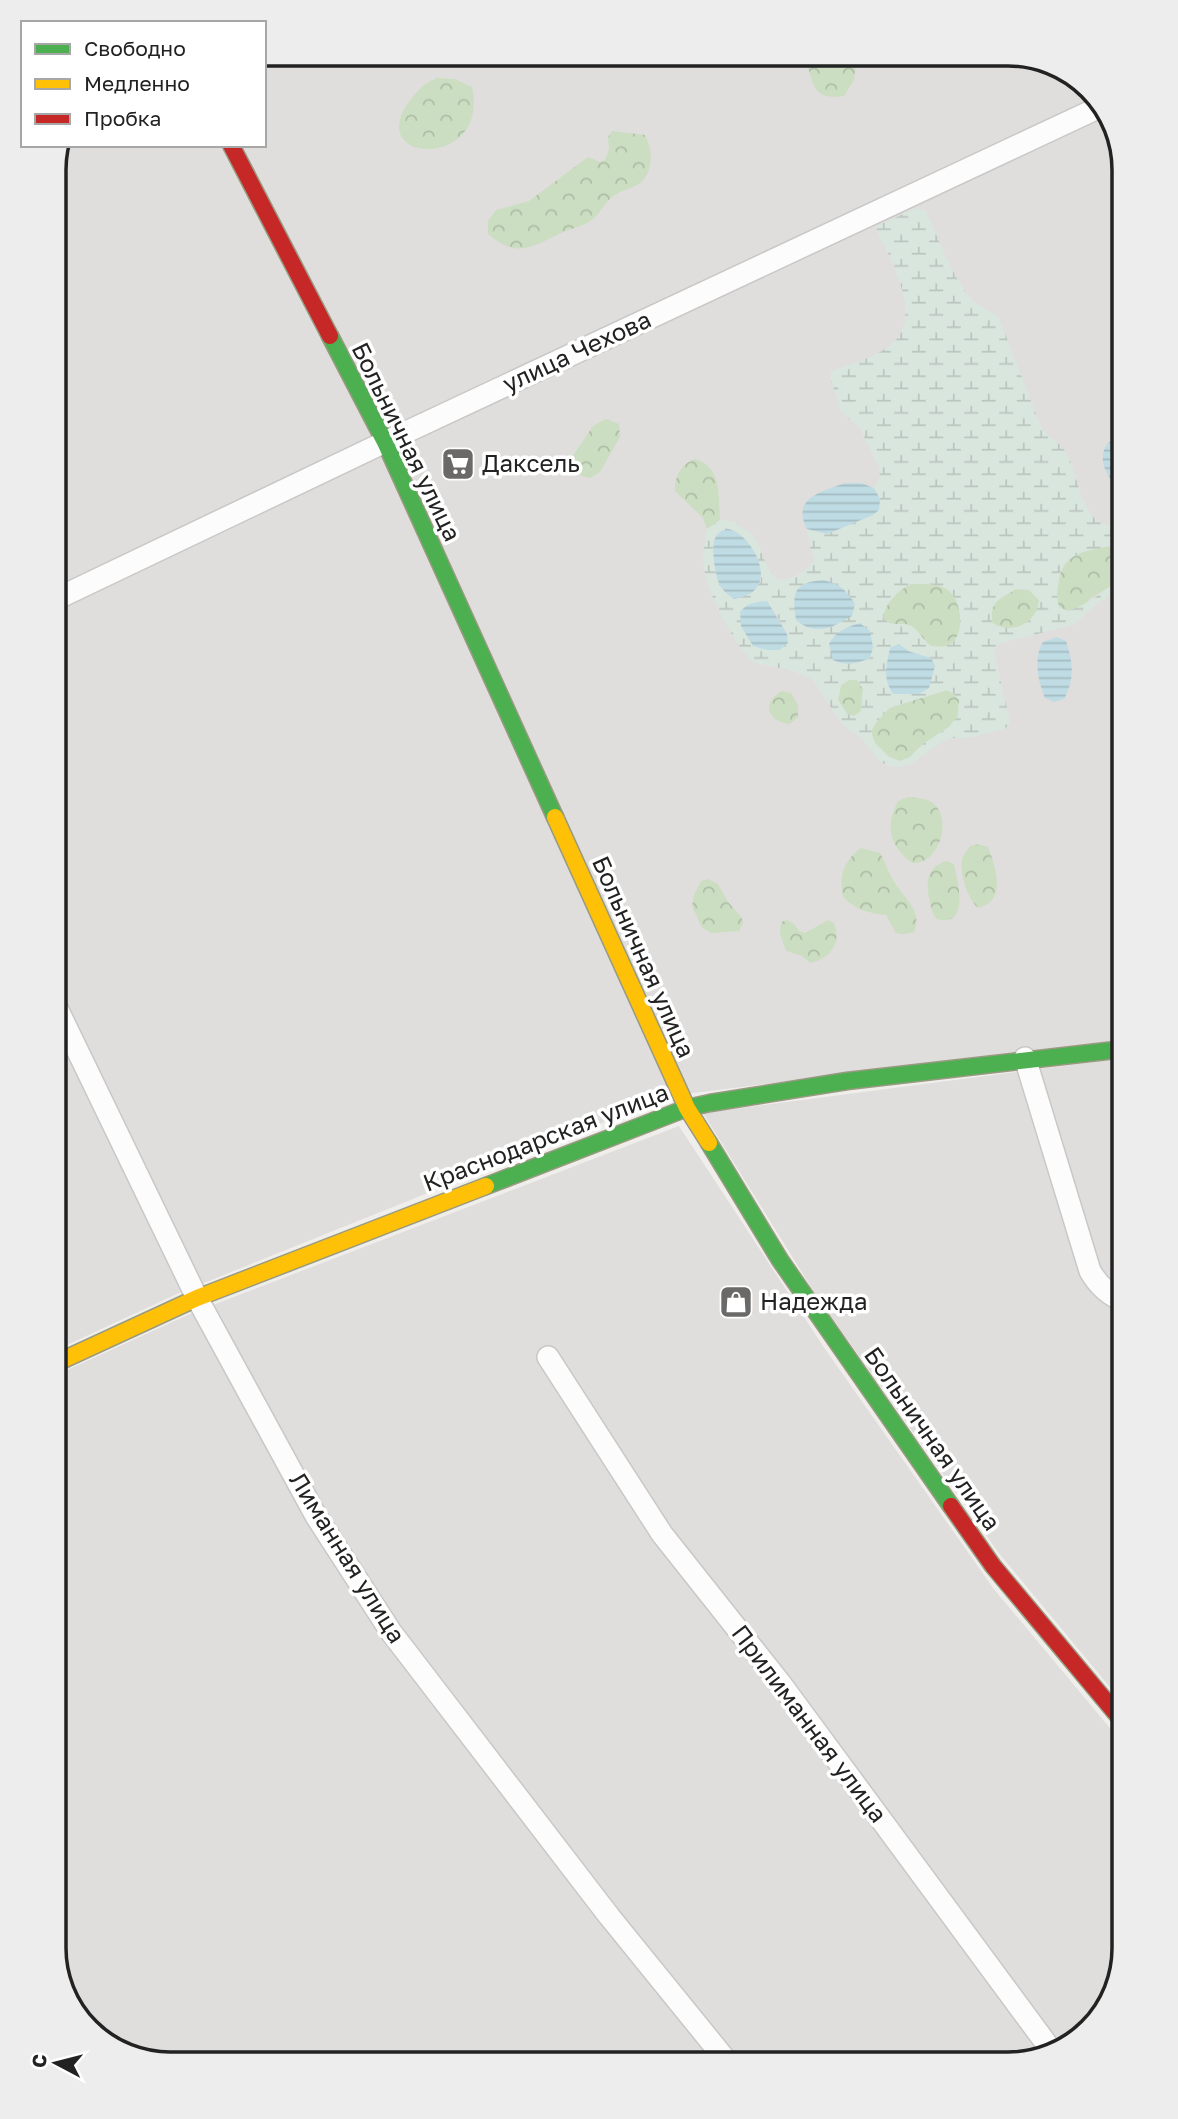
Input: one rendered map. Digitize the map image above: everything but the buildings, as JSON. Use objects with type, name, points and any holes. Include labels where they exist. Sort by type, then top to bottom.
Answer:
[{"type":"street","name":"улица Чехова","points":[[67,594],[384,442],[1092,111]]},
{"type":"street","name":"Больничная улица","points":[[232,147],[384,442],[687,1108],[780,1260],[993,1566],[1112,1709]]},
{"type":"street","name":"Лиманная улица","points":[[67,1029],[197,1298],[316,1516],[391,1632],[609,1916],[719,2052]]},
{"type":"street","name":"Краснодарская улица","points":[[67,1358],[197,1298],[687,1108],[737,1097],[1025,1058],[1112,1050]]},
{"type":"street","points":[[1025,1058],[1090,1270],[1102,1288],[1112,1296]]},
{"type":"street","name":"Прилиманная улица","points":[[548,1357],[662,1534],[782,1684],[1047,2045]]},
{"type":"shaded area","points":[[266,67],[1014,67],[1047,74],[1071,88],[1090,107],[1104,131],[1112,171],[1112,1041],[669,1096],[179,1293],[67,1345],[67,164],[70,147],[266,147]]},
{"type":"shaded area","points":[[1112,1060],[1112,1690],[998,1552],[816,1295],[703,1113]]},
{"type":"shaded area","points":[[679,1126],[823,1346],[993,1588],[1112,1731],[1111,1962],[1104,1988],[1086,2017],[1071,2031],[1047,2045],[1007,2052],[164,2052],[137,2047],[107,2031],[88,2012],[74,1988],[67,1948],[67,1370],[192,1313]]},
{"type":"green space","points":[[808,67],[856,67],[854,80],[844,96],[825,95],[815,87]]},
{"type":"green space","points":[[437,78],[455,79],[472,87],[473,113],[464,132],[449,144],[432,149],[415,147],[403,139],[399,125],[406,106],[413,97],[423,86]]},
{"type":"green space","points":[[612,131],[645,135],[650,147],[651,161],[644,179],[639,184],[613,196],[595,218],[530,247],[506,246],[488,234],[488,221],[496,210],[529,201],[588,157],[600,162],[605,160],[609,149],[608,137]]},
{"type":"green space","points":[[916,208],[925,210],[952,270],[965,291],[975,302],[999,318],[1042,429],[1065,452],[1092,516],[1099,522],[1112,525],[1112,546],[1086,551],[1074,556],[1064,565],[1057,596],[1059,607],[1067,611],[1081,606],[1112,584],[1112,594],[1088,611],[1076,624],[998,644],[994,651],[1010,722],[1005,729],[968,738],[951,738],[911,764],[899,767],[888,766],[879,761],[861,737],[839,720],[813,680],[793,671],[752,662],[722,618],[703,563],[707,529],[720,520],[733,521],[754,535],[768,568],[778,580],[789,578],[804,571],[815,559],[807,529],[827,534],[879,510],[880,499],[874,488],[880,478],[879,468],[860,428],[841,412],[830,377],[832,371],[868,358],[888,347],[899,336],[904,322],[905,307],[897,274],[877,226]],"holes":[[[728,529],[748,542],[759,566],[761,582],[719,584],[713,544],[717,534]],[[911,584],[941,586],[955,598],[960,622],[952,643],[939,647],[931,646],[910,625],[893,624],[883,617],[893,597]],[[1016,589],[1029,590],[1039,600],[1034,615],[1029,621],[1015,627],[1008,628],[992,623],[992,610],[996,602]],[[767,601],[787,634],[754,646],[741,626]],[[849,680],[857,680],[863,689],[861,711],[854,716],[847,714],[838,700],[841,685]],[[947,690],[959,700],[958,716],[949,727],[923,744],[910,757],[900,761],[889,757],[875,743],[871,732],[889,708]]]},
{"type":"green space","points":[[606,419],[619,424],[620,437],[600,472],[590,478],[579,474],[574,471],[570,460],[593,426]]},
{"type":"green space","points":[[695,459],[704,463],[715,476],[719,493],[720,520],[707,529],[703,518],[675,491],[679,471]]},
{"type":"green space","points":[[1112,546],[1112,585],[1091,598],[1080,609],[1067,611],[1059,607],[1059,580],[1067,562],[1082,552]]},
{"type":"green space","points":[[911,584],[941,586],[955,598],[961,622],[957,638],[950,645],[931,646],[910,625],[889,623],[882,617],[893,597]]},
{"type":"green space","points":[[1016,589],[1029,590],[1039,600],[1034,615],[1023,625],[1015,627],[1008,628],[992,623],[992,610],[996,602]]},
{"type":"green space","points":[[849,680],[857,680],[863,689],[861,711],[854,716],[847,714],[838,700],[841,685]]},
{"type":"green space","points":[[947,690],[959,700],[958,716],[949,727],[923,744],[910,757],[900,761],[889,757],[875,743],[871,732],[889,708]]},
{"type":"green space","points":[[782,691],[791,693],[798,705],[798,717],[790,724],[776,720],[769,711],[771,701]]},
{"type":"green space","points":[[908,797],[931,802],[942,818],[942,835],[935,851],[918,863],[912,863],[904,856],[892,835],[891,819],[894,810],[898,801]]},
{"type":"green space","points":[[979,844],[988,847],[997,883],[993,899],[978,908],[964,884],[962,862],[970,846]]},
{"type":"green space","points":[[861,848],[880,853],[893,880],[915,911],[914,932],[896,933],[886,915],[863,910],[843,897],[842,882],[846,864]]},
{"type":"green space","points":[[946,861],[954,864],[959,888],[959,907],[952,919],[942,920],[933,914],[928,879],[934,868]]},
{"type":"green space","points":[[708,879],[718,884],[728,902],[742,918],[743,924],[739,931],[712,933],[702,928],[692,906],[701,881]]},
{"type":"green space","points":[[787,920],[805,933],[828,920],[834,923],[836,937],[832,949],[823,958],[810,963],[802,956],[786,951],[780,934],[781,922]]},
{"type":"water","points":[[1112,440],[1112,480],[1103,461],[1107,445]]},
{"type":"water","points":[[845,483],[861,483],[874,488],[880,499],[879,510],[827,534],[807,529],[803,518],[806,503],[818,493]]},
{"type":"water","points":[[728,529],[737,533],[754,551],[761,575],[758,586],[749,594],[734,599],[720,585],[714,557],[715,538]]},
{"type":"water","points":[[822,580],[838,585],[848,595],[855,604],[852,616],[831,627],[810,628],[796,620],[795,596],[805,584]]},
{"type":"water","points":[[767,601],[787,634],[788,643],[780,650],[753,646],[741,626],[740,612],[743,609]]},
{"type":"water","points":[[860,623],[870,631],[873,647],[870,658],[852,664],[833,660],[829,644],[842,630]]},
{"type":"water","points":[[1057,637],[1066,641],[1072,670],[1064,699],[1054,702],[1045,698],[1037,662],[1043,642]]},
{"type":"water","points":[[899,644],[908,651],[931,658],[935,666],[929,688],[919,694],[893,694],[888,683],[886,672],[890,648]]},
{"type":"traffic: fast","points":[[330,336],[385,442],[555,817]]},
{"type":"traffic: fast","points":[[486,1186],[687,1108],[710,1103],[847,1081],[1112,1050]]},
{"type":"traffic: fast","points":[[709,1143],[780,1260],[951,1506]]},
{"type":"traffic: slow","points":[[555,817],[687,1108],[709,1143]]},
{"type":"traffic: slow","points":[[67,1358],[197,1298],[486,1186]]},
{"type":"traffic: jam","points":[[232,147],[330,336]]},
{"type":"traffic: jam","points":[[951,1506],[993,1566],[1112,1709]]},
{"type":"place","name":"Даксель","points":[[458,464]]},
{"type":"place","name":"Надежда","points":[[736,1302]]}]
